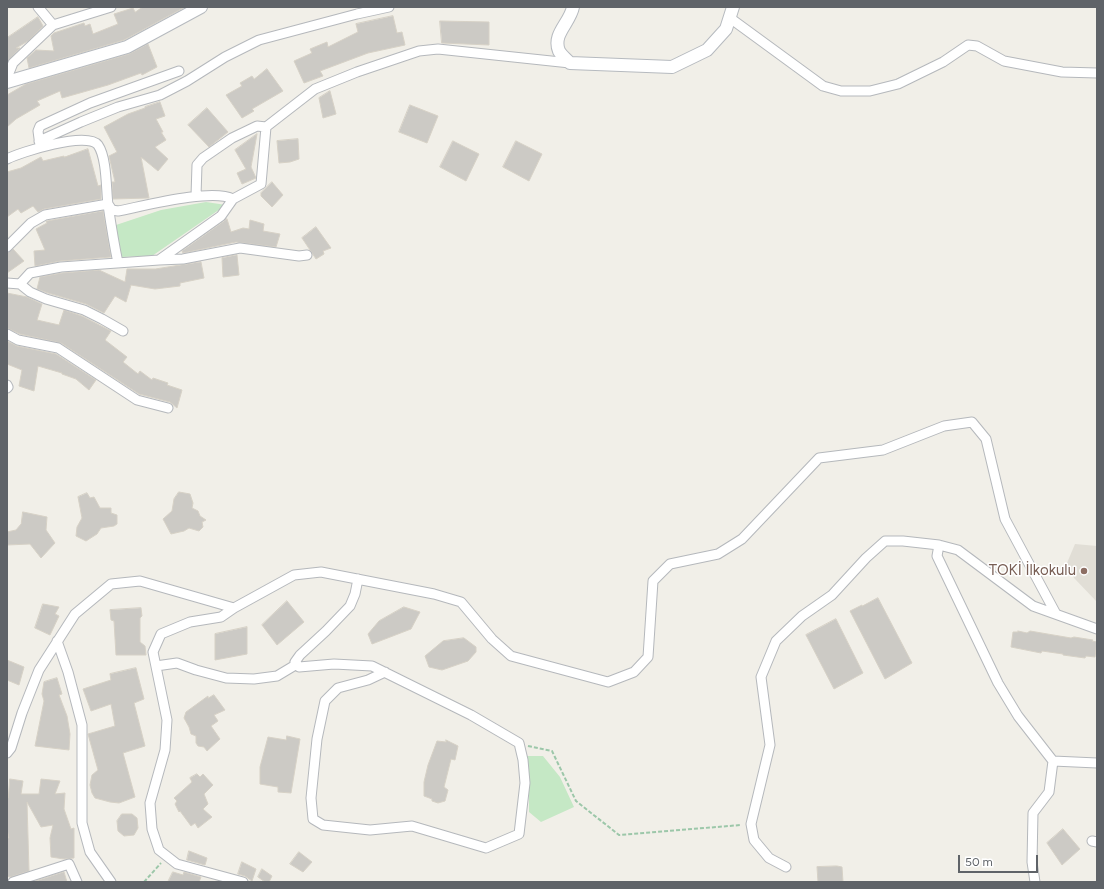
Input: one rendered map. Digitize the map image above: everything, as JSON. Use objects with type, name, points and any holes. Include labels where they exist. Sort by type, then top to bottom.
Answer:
[{"type":"street","points":[[38,7],[54,25]]},
{"type":"street","points":[[7,78],[13,63],[54,25],[111,7]]},
{"type":"street","points":[[7,82],[127,47],[201,7]]},
{"type":"street","points":[[7,159],[40,144],[81,122],[118,107],[160,94],[187,81],[225,57],[259,40],[389,7]]},
{"type":"street","points":[[570,63],[559,52],[557,36],[571,15],[573,7]]},
{"type":"street","points":[[196,196],[197,166],[203,158],[232,138],[257,126],[266,127],[315,89],[357,72],[419,51],[438,49],[570,63],[672,67],[707,50],[726,29],[731,12],[823,86],[841,92],[870,91],[898,84],[943,62],[968,45],[977,46],[1004,61],[1062,72],[1097,73]]},
{"type":"street","points":[[40,144],[38,131],[40,126],[90,103],[179,71]]},
{"type":"street","points":[[159,260],[222,216],[233,199],[262,184],[266,127]]},
{"type":"street","points":[[40,144],[90,140],[97,144],[103,154],[108,204],[118,263]]},
{"type":"street","points":[[108,204],[112,210],[118,211],[196,196],[227,196],[233,199]]},
{"type":"street","points":[[7,247],[31,223],[46,215],[108,204]]},
{"type":"street","points":[[20,284],[30,272],[61,267],[183,259],[240,248],[299,256],[307,254]]},
{"type":"street","points":[[7,283],[20,284],[30,292],[41,297],[84,310],[123,331]]},
{"type":"street","points":[[7,334],[18,340],[58,348],[137,400],[168,408]]},
{"type":"street","points":[[243,882],[177,864],[159,850],[152,829],[150,803],[165,750],[167,720],[153,652],[162,634],[190,622],[221,617],[234,608],[294,575],[321,572],[434,594],[461,602],[492,639],[511,656],[608,682],[634,672],[648,657],[653,581],[670,564],[718,554],[742,540],[819,458],[884,450],[944,426],[972,422],[986,438],[1005,519],[1056,614]]},
{"type":"street","points":[[786,867],[769,858],[754,840],[751,824],[770,745],[761,677],[776,641],[802,616],[832,595],[866,558],[885,541],[903,541],[939,545],[958,550],[1033,606],[1097,629]]},
{"type":"street","points":[[939,545],[937,556],[998,683],[1018,716],[1053,760],[1049,792],[1033,813],[1032,862],[1035,882]]},
{"type":"street","points":[[297,664],[295,662],[300,655],[350,606],[355,594],[358,579]]},
{"type":"street","points":[[7,753],[11,748],[38,670],[75,614],[111,584],[140,582],[234,608]]},
{"type":"street","points":[[57,641],[68,672],[82,725],[82,823],[90,852],[112,882]]},
{"type":"street","points":[[156,666],[178,663],[196,670],[226,678],[254,679],[277,676],[297,664]]},
{"type":"street","points":[[297,664],[299,667],[334,664],[372,666],[471,715],[519,744],[523,760],[525,783],[519,834],[486,848],[412,826],[370,830],[323,825],[312,819],[311,798],[317,739],[325,701],[338,688],[368,680],[384,672]]},
{"type":"street","points":[[1053,760],[1097,763]]},
{"type":"street","points":[[13,882],[69,864],[77,882]]},
{"type":"path","points":[[519,744],[552,751],[576,802],[619,835],[751,824]]},
{"type":"path","points":[[144,882],[168,856]]},
{"type":"shaded area","name":"TOKİ İlkokulu","points":[[1075,544],[1097,546],[1097,602],[1074,578],[1067,563]]},
{"type":"green space","points":[[206,202],[226,205],[152,256],[121,257],[116,225],[161,210]]},
{"type":"green space","points":[[526,756],[543,756],[560,777],[574,807],[541,822],[529,812],[529,785]]},
{"type":"building","points":[[143,7],[185,7],[124,40],[29,68],[27,58],[36,50],[54,51],[51,36],[54,33],[84,23],[85,26],[90,24],[93,34],[118,24],[114,14],[133,8],[135,12]]},
{"type":"building","points":[[393,16],[397,33],[402,32],[405,45],[368,53],[320,71],[323,76],[304,83],[294,61],[312,53],[310,49],[327,42],[328,47],[358,32],[356,24]]},
{"type":"building","points":[[38,17],[43,26],[28,41],[16,48],[20,48],[7,62],[7,38]]},
{"type":"building","points":[[440,21],[489,22],[489,45],[442,43]]},
{"type":"building","points":[[148,44],[157,67],[142,75],[141,73],[108,85],[62,98],[60,91],[37,101],[40,105],[16,119],[7,127],[7,95],[26,84],[129,54]]},
{"type":"building","points":[[267,69],[283,91],[252,109],[254,111],[242,118],[226,95],[242,86],[240,83],[252,76],[254,79]]},
{"type":"building","points":[[330,91],[336,114],[323,118],[319,98]]},
{"type":"building","points":[[160,102],[165,116],[156,119],[166,140],[155,147],[168,159],[158,171],[141,157],[149,198],[113,199],[112,182],[115,182],[109,156],[117,152],[104,127],[128,114]]},
{"type":"building","points":[[410,105],[438,116],[427,143],[399,132]]},
{"type":"building","points":[[207,108],[228,132],[209,147],[188,125]]},
{"type":"building","points":[[257,134],[251,167],[256,178],[242,184],[237,173],[246,169],[235,150]]},
{"type":"building","points":[[298,139],[299,159],[279,163],[277,141]]},
{"type":"building","points":[[453,141],[479,154],[466,181],[440,167]]},
{"type":"building","points":[[516,141],[542,154],[529,181],[503,167]]},
{"type":"building","points":[[88,149],[98,186],[101,185],[101,199],[44,209],[38,212],[33,206],[21,213],[18,209],[7,217],[7,172],[21,168],[41,157],[43,161],[64,157]]},
{"type":"building","points":[[272,182],[283,195],[272,207],[261,196],[261,193]]},
{"type":"building","points":[[103,211],[111,257],[60,261],[35,266],[34,251],[45,250],[36,229],[47,223],[46,221]]},
{"type":"building","points":[[227,219],[231,232],[243,228],[249,229],[250,220],[264,224],[263,231],[280,234],[276,247],[236,242],[183,253],[182,251]]},
{"type":"building","points":[[316,227],[331,248],[323,251],[324,254],[316,259],[302,238]]},
{"type":"building","points":[[13,249],[24,261],[7,273],[7,253]]},
{"type":"building","points":[[237,255],[239,275],[223,277],[222,258]]},
{"type":"building","points":[[201,262],[204,278],[180,283],[180,286],[155,289],[131,285],[126,302],[115,296],[104,313],[86,304],[37,289],[40,277],[62,273],[99,270],[125,282],[127,269],[155,269]]},
{"type":"building","points":[[7,293],[27,297],[42,304],[37,320],[59,325],[64,310],[82,316],[111,331],[105,340],[127,357],[123,362],[138,374],[140,371],[152,380],[153,378],[168,383],[167,385],[182,390],[177,408],[170,402],[139,394],[61,343],[20,334],[7,328]]},
{"type":"building","points":[[7,341],[17,346],[56,354],[96,380],[89,390],[76,379],[38,366],[34,391],[19,386],[22,370],[7,364]]},
{"type":"building","points":[[179,492],[190,494],[193,503],[192,508],[198,511],[200,516],[206,520],[202,522],[203,527],[199,531],[189,528],[184,531],[171,534],[163,519],[172,511],[174,499]]},
{"type":"building","points":[[87,493],[90,498],[94,497],[100,508],[111,508],[111,513],[117,515],[117,524],[114,526],[101,528],[97,534],[86,541],[76,536],[77,527],[82,518],[78,497]]},
{"type":"building","points":[[23,512],[47,517],[46,530],[55,543],[41,558],[30,544],[7,545],[7,532],[16,530],[21,524]]},
{"type":"building","points":[[878,598],[912,663],[885,679],[850,611]]},
{"type":"building","points":[[287,601],[304,622],[277,645],[262,625]]},
{"type":"building","points":[[43,604],[59,607],[55,614],[59,616],[50,635],[35,628]]},
{"type":"building","points":[[404,607],[420,612],[411,629],[372,644],[368,634],[379,621]]},
{"type":"building","points":[[141,608],[142,616],[140,618],[140,642],[145,646],[146,655],[116,655],[114,621],[111,620],[110,610]]},
{"type":"building","points":[[836,619],[863,673],[834,689],[806,635]]},
{"type":"building","points":[[247,627],[247,654],[215,660],[215,634]]},
{"type":"building","points":[[1018,631],[1027,633],[1030,631],[1093,640],[1092,641],[1097,642],[1095,657],[1086,656],[1085,658],[1042,651],[1041,653],[1011,647],[1013,632]]},
{"type":"building","points":[[464,638],[476,647],[476,652],[468,661],[442,670],[429,667],[425,656],[443,641]]},
{"type":"building","points":[[7,660],[24,667],[19,685],[7,680]]},
{"type":"building","points":[[136,668],[144,699],[134,703],[145,746],[123,753],[135,797],[119,803],[110,802],[95,798],[92,793],[90,785],[92,775],[98,770],[88,734],[115,726],[111,704],[91,711],[83,689],[111,680],[110,674]]},
{"type":"building","points":[[57,678],[62,694],[59,695],[67,716],[70,734],[69,750],[35,746],[44,701],[42,694],[44,682]]},
{"type":"building","points":[[214,695],[225,710],[214,715],[218,721],[211,726],[220,739],[207,751],[204,747],[198,746],[196,743],[196,736],[191,734],[184,718],[186,712],[208,696],[208,698]]},
{"type":"building","points":[[287,736],[300,739],[291,793],[278,792],[278,787],[260,784],[260,767],[268,737],[286,740]]},
{"type":"building","points":[[446,740],[458,746],[455,760],[451,759],[444,787],[448,790],[445,801],[438,803],[424,796],[424,782],[428,765],[437,741],[446,742]]},
{"type":"building","points":[[197,774],[200,777],[203,774],[213,785],[204,794],[208,804],[203,809],[212,817],[198,828],[195,823],[191,826],[180,811],[179,812],[175,804],[177,801],[174,798],[192,782],[190,778]]},
{"type":"building","points":[[10,779],[23,781],[21,794],[39,794],[41,779],[60,781],[55,794],[65,793],[64,809],[71,829],[74,828],[74,858],[64,859],[51,857],[50,838],[53,825],[41,827],[27,802],[29,871],[10,877],[7,876],[7,838],[9,838],[7,829],[7,798]]},
{"type":"building","points":[[122,814],[132,814],[137,818],[138,828],[134,835],[124,836],[118,831],[117,821]]},
{"type":"building","points":[[1063,829],[1080,849],[1062,865],[1047,843]]},
{"type":"building","points":[[189,851],[207,858],[205,865],[187,860]]},
{"type":"building","points":[[299,852],[312,862],[303,872],[290,864]]},
{"type":"building","points":[[242,862],[256,869],[252,881],[245,876],[238,874]]},
{"type":"building","points":[[817,867],[842,867],[843,882],[818,882]]},
{"type":"building","points":[[262,869],[272,876],[269,882],[265,882],[258,877]]},
{"type":"building","points":[[64,872],[67,882],[33,882]]},
{"type":"building","points":[[173,872],[183,875],[184,872],[201,877],[199,882],[168,882]]},
{"type":"place","name":"TOKİ İlkokulu","points":[[1084,571]]}]
